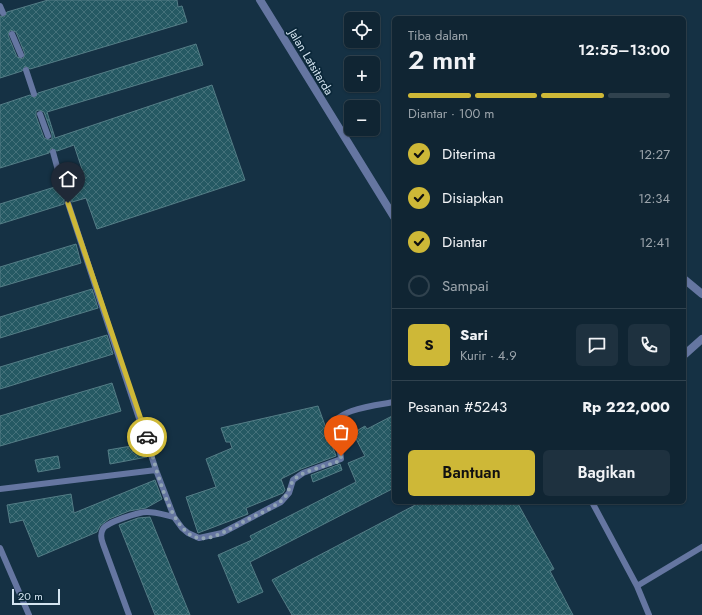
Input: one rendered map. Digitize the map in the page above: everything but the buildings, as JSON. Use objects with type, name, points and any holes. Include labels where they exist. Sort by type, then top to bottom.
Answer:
[{"type":"street","name":"Jalan Latsitarda","points":[[260,0],[392,214]]},
{"type":"street","points":[[686,281],[702,294]]},
{"type":"street","points":[[686,353],[702,339]]},
{"type":"lane","points":[[0,6],[3,13]]},
{"type":"lane","points":[[12,34],[21,55]]},
{"type":"lane","points":[[26,70],[34,94]]},
{"type":"lane","points":[[40,114],[48,136]]},
{"type":"lane","points":[[53,152],[62,185]]},
{"type":"lane","points":[[68,203],[156,470],[174,517],[188,533],[199,538],[214,536],[281,502],[289,492],[293,480],[303,474],[341,459],[333,430],[334,422],[340,416],[358,409],[392,402]]},
{"type":"lane","points":[[0,489],[156,470]]},
{"type":"lane","points":[[593,504],[637,586],[649,615]]},
{"type":"lane","points":[[130,615],[103,544],[101,537],[103,529],[109,524],[141,512],[154,512],[174,517]]},
{"type":"lane","points":[[637,586],[702,547]]},
{"type":"lane","points":[[0,548],[29,615]]},
{"type":"way so far","points":[[147,437],[156,470],[174,517],[182,528],[193,536],[199,538],[207,538],[222,533],[281,502],[286,498],[293,480],[303,474],[337,462],[341,459],[341,456]]},
{"type":"route","points":[[68,203],[116,350],[147,437]]}]
